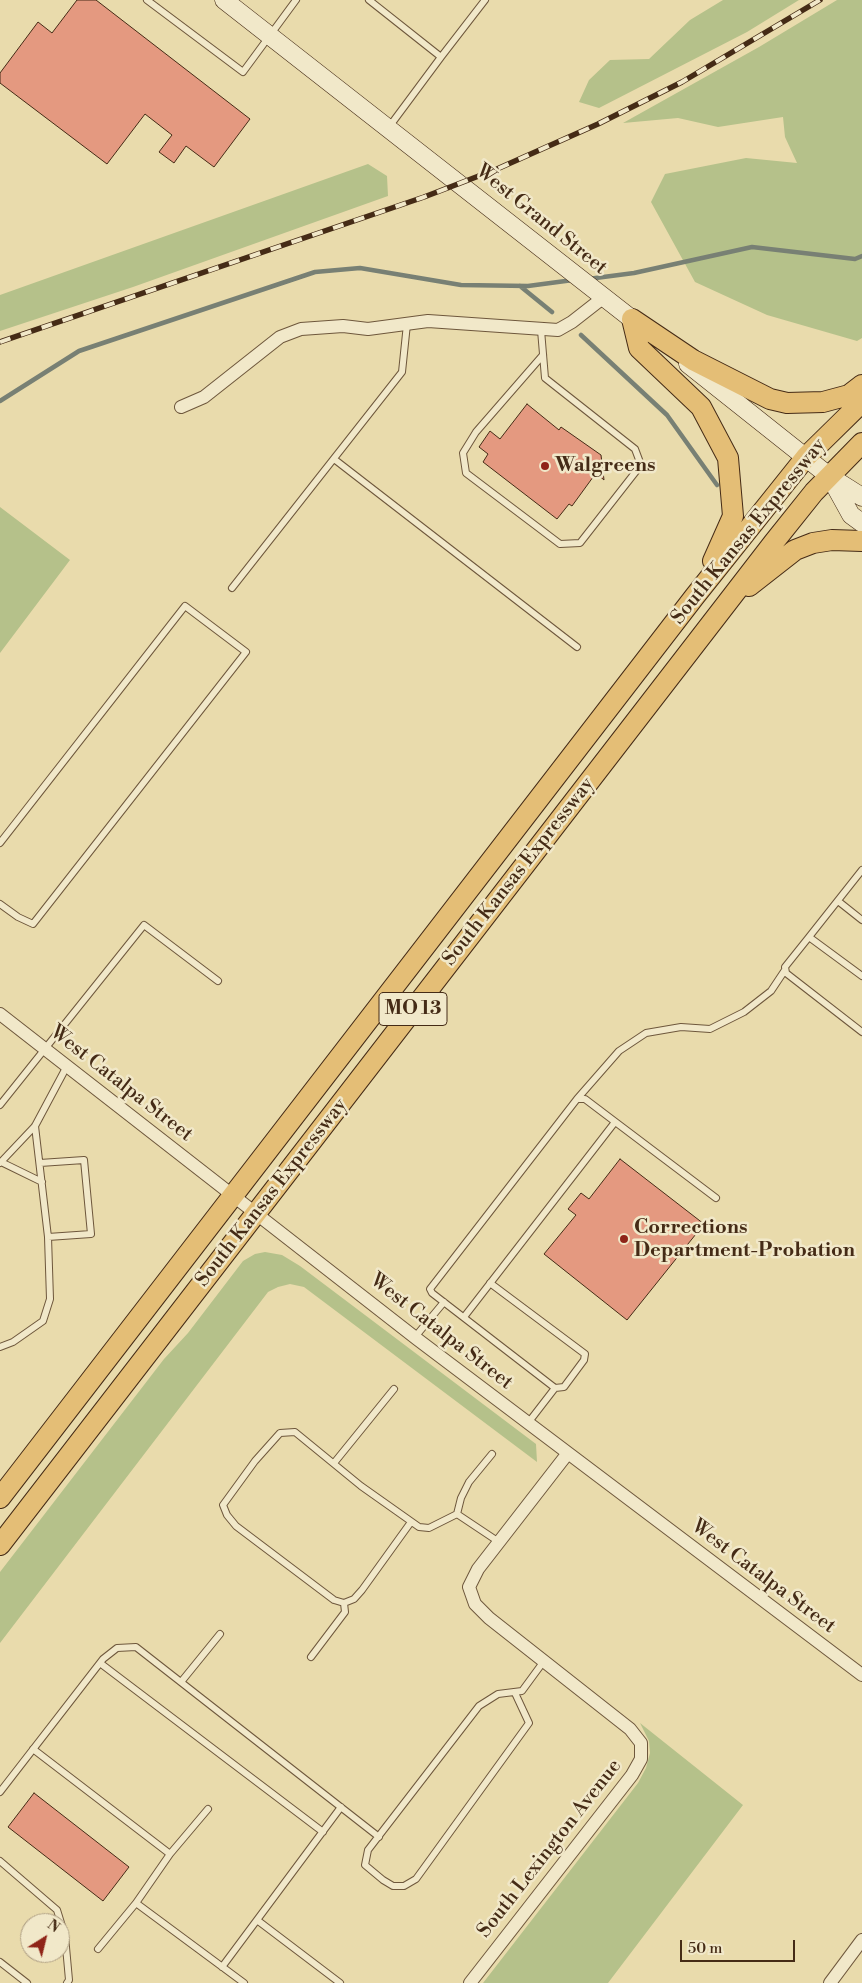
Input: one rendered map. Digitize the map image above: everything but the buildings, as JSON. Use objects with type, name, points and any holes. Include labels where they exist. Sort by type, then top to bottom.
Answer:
[{"type":"main road","name":"West Grand Street","points":[[224,0],[523,232],[829,476],[862,497]]},
{"type":"main road","points":[[632,319],[693,360],[770,399],[787,403],[823,402],[849,395],[862,385]]},
{"type":"main road","points":[[632,319],[639,348],[701,407],[728,458],[733,516],[716,556],[694,596]]},
{"type":"main road","name":"South Kansas Expressway","points":[[0,1498],[694,596],[806,457],[862,402]]},
{"type":"main road","name":"South Kansas Expressway","points":[[0,1545],[724,606],[796,514],[829,476],[862,443]]},
{"type":"main road","name":"West Grand Street","points":[[829,476],[851,515],[862,523]]},
{"type":"main road","points":[[724,606],[795,550],[813,543],[832,540],[862,541]]},
{"type":"street","points":[[181,407],[204,397],[280,337],[301,329],[342,326],[368,329],[428,321],[558,330],[572,322],[601,295]]},
{"type":"street","name":"West Catalpa Street","points":[[0,1014],[415,1338],[862,1675]]},
{"type":"street","name":"South Lexington Avenue","points":[[470,1983],[632,1775],[641,1759],[641,1743],[630,1728],[489,1618],[475,1604],[469,1587],[478,1569],[568,1453]]},
{"type":"street","points":[[830,1983],[862,1940]]},
{"type":"lane","points":[[147,0],[243,72],[296,0]]},
{"type":"lane","points":[[369,0],[441,57]]},
{"type":"lane","points":[[389,127],[486,0]]},
{"type":"lane","points":[[232,588],[402,372],[407,324]]},
{"type":"lane","points":[[541,330],[545,378],[635,449],[641,465],[580,543],[560,544],[466,473],[463,452],[476,432],[543,355]]},
{"type":"lane","points":[[334,459],[577,648]]},
{"type":"lane","points":[[0,843],[185,606],[246,652],[33,924],[18,917],[0,904]]},
{"type":"lane","points":[[490,1283],[585,1354],[584,1360],[564,1387],[554,1388],[432,1293],[432,1285],[577,1099],[619,1051],[646,1033],[681,1027],[710,1029],[744,1012],[771,991],[809,936],[862,870]]},
{"type":"lane","points":[[838,901],[862,920]]},
{"type":"lane","points":[[0,1105],[144,926],[218,981]]},
{"type":"lane","points":[[809,936],[862,976]]},
{"type":"lane","points":[[785,970],[862,1032]]},
{"type":"lane","points":[[42,1182],[0,1163],[34,1126],[67,1066]]},
{"type":"lane","points":[[577,1099],[585,1099],[716,1198]]},
{"type":"lane","points":[[464,1317],[615,1122]]},
{"type":"lane","points":[[0,1347],[14,1342],[43,1321],[50,1299],[48,1237],[34,1126]]},
{"type":"lane","points":[[40,1163],[84,1160],[91,1234],[48,1237]]},
{"type":"lane","points":[[415,1338],[444,1302]]},
{"type":"lane","points":[[528,1423],[554,1388]]},
{"type":"lane","points":[[334,1463],[394,1389]]},
{"type":"lane","points":[[411,1522],[362,1590],[354,1599],[344,1603],[334,1600],[236,1526],[226,1515],[223,1505],[254,1461],[280,1433],[295,1432],[411,1522],[419,1527],[429,1528],[457,1514],[461,1498],[469,1482],[492,1454]]},
{"type":"lane","points":[[457,1514],[499,1542]]},
{"type":"lane","points":[[311,1657],[342,1618],[345,1612],[344,1603]]},
{"type":"lane","points":[[181,1682],[220,1634]]},
{"type":"lane","points":[[0,1792],[100,1663],[117,1648],[136,1646],[379,1837]]},
{"type":"lane","points":[[515,1693],[529,1723],[416,1879],[404,1886],[393,1886],[365,1865],[368,1850],[479,1706],[498,1694],[522,1691],[544,1661]]},
{"type":"lane","points":[[100,1663],[323,1832]]},
{"type":"lane","points":[[34,1749],[170,1854]]},
{"type":"lane","points":[[222,1967],[341,1807]]},
{"type":"lane","points":[[98,1949],[136,1903],[170,1854],[208,1809]]},
{"type":"lane","points":[[0,1861],[57,1910],[65,1936],[67,1983]]},
{"type":"lane","points":[[136,1903],[244,1983]]},
{"type":"lane","points":[[257,1920],[340,1983]]},
{"type":"lane","points":[[0,1962],[27,1983]]},
{"type":"green space","points":[[723,0],[799,0],[747,32],[599,108],[579,102],[589,80],[610,60],[649,59],[690,20]]},
{"type":"green space","points":[[837,0],[862,0],[862,338],[857,341],[767,315],[695,282],[651,202],[665,174],[746,158],[797,163],[785,137],[783,117],[718,127],[678,118],[623,123],[759,47]]},
{"type":"green space","points":[[368,164],[387,176],[388,196],[133,287],[0,331],[0,295]]},
{"type":"green space","points":[[0,507],[70,560],[0,653]]},
{"type":"green space","points":[[265,1252],[282,1255],[300,1266],[536,1444],[537,1462],[304,1287],[290,1284],[278,1287],[268,1292],[0,1643],[0,1572],[164,1359],[188,1333],[243,1261],[255,1254]]},
{"type":"green space","points":[[640,1723],[743,1805],[608,1983],[483,1983],[638,1783],[646,1768],[650,1753],[649,1741]]},
{"type":"waterway","points":[[588,279],[634,273],[752,247],[855,259],[862,256]]},
{"type":"waterway","points":[[0,401],[79,351],[315,272],[360,268],[461,285],[528,286],[573,280]]},
{"type":"waterway","points":[[520,286],[552,312]]},
{"type":"waterway","points":[[581,335],[667,415],[717,485]]},
{"type":"railway","points":[[0,342],[424,197],[497,169],[598,124],[682,82],[820,0]]},
{"type":"place","name":"Walgreens","points":[[545,466]]},
{"type":"place","name":"Corrections Department-Probation","points":[[624,1239]]}]
